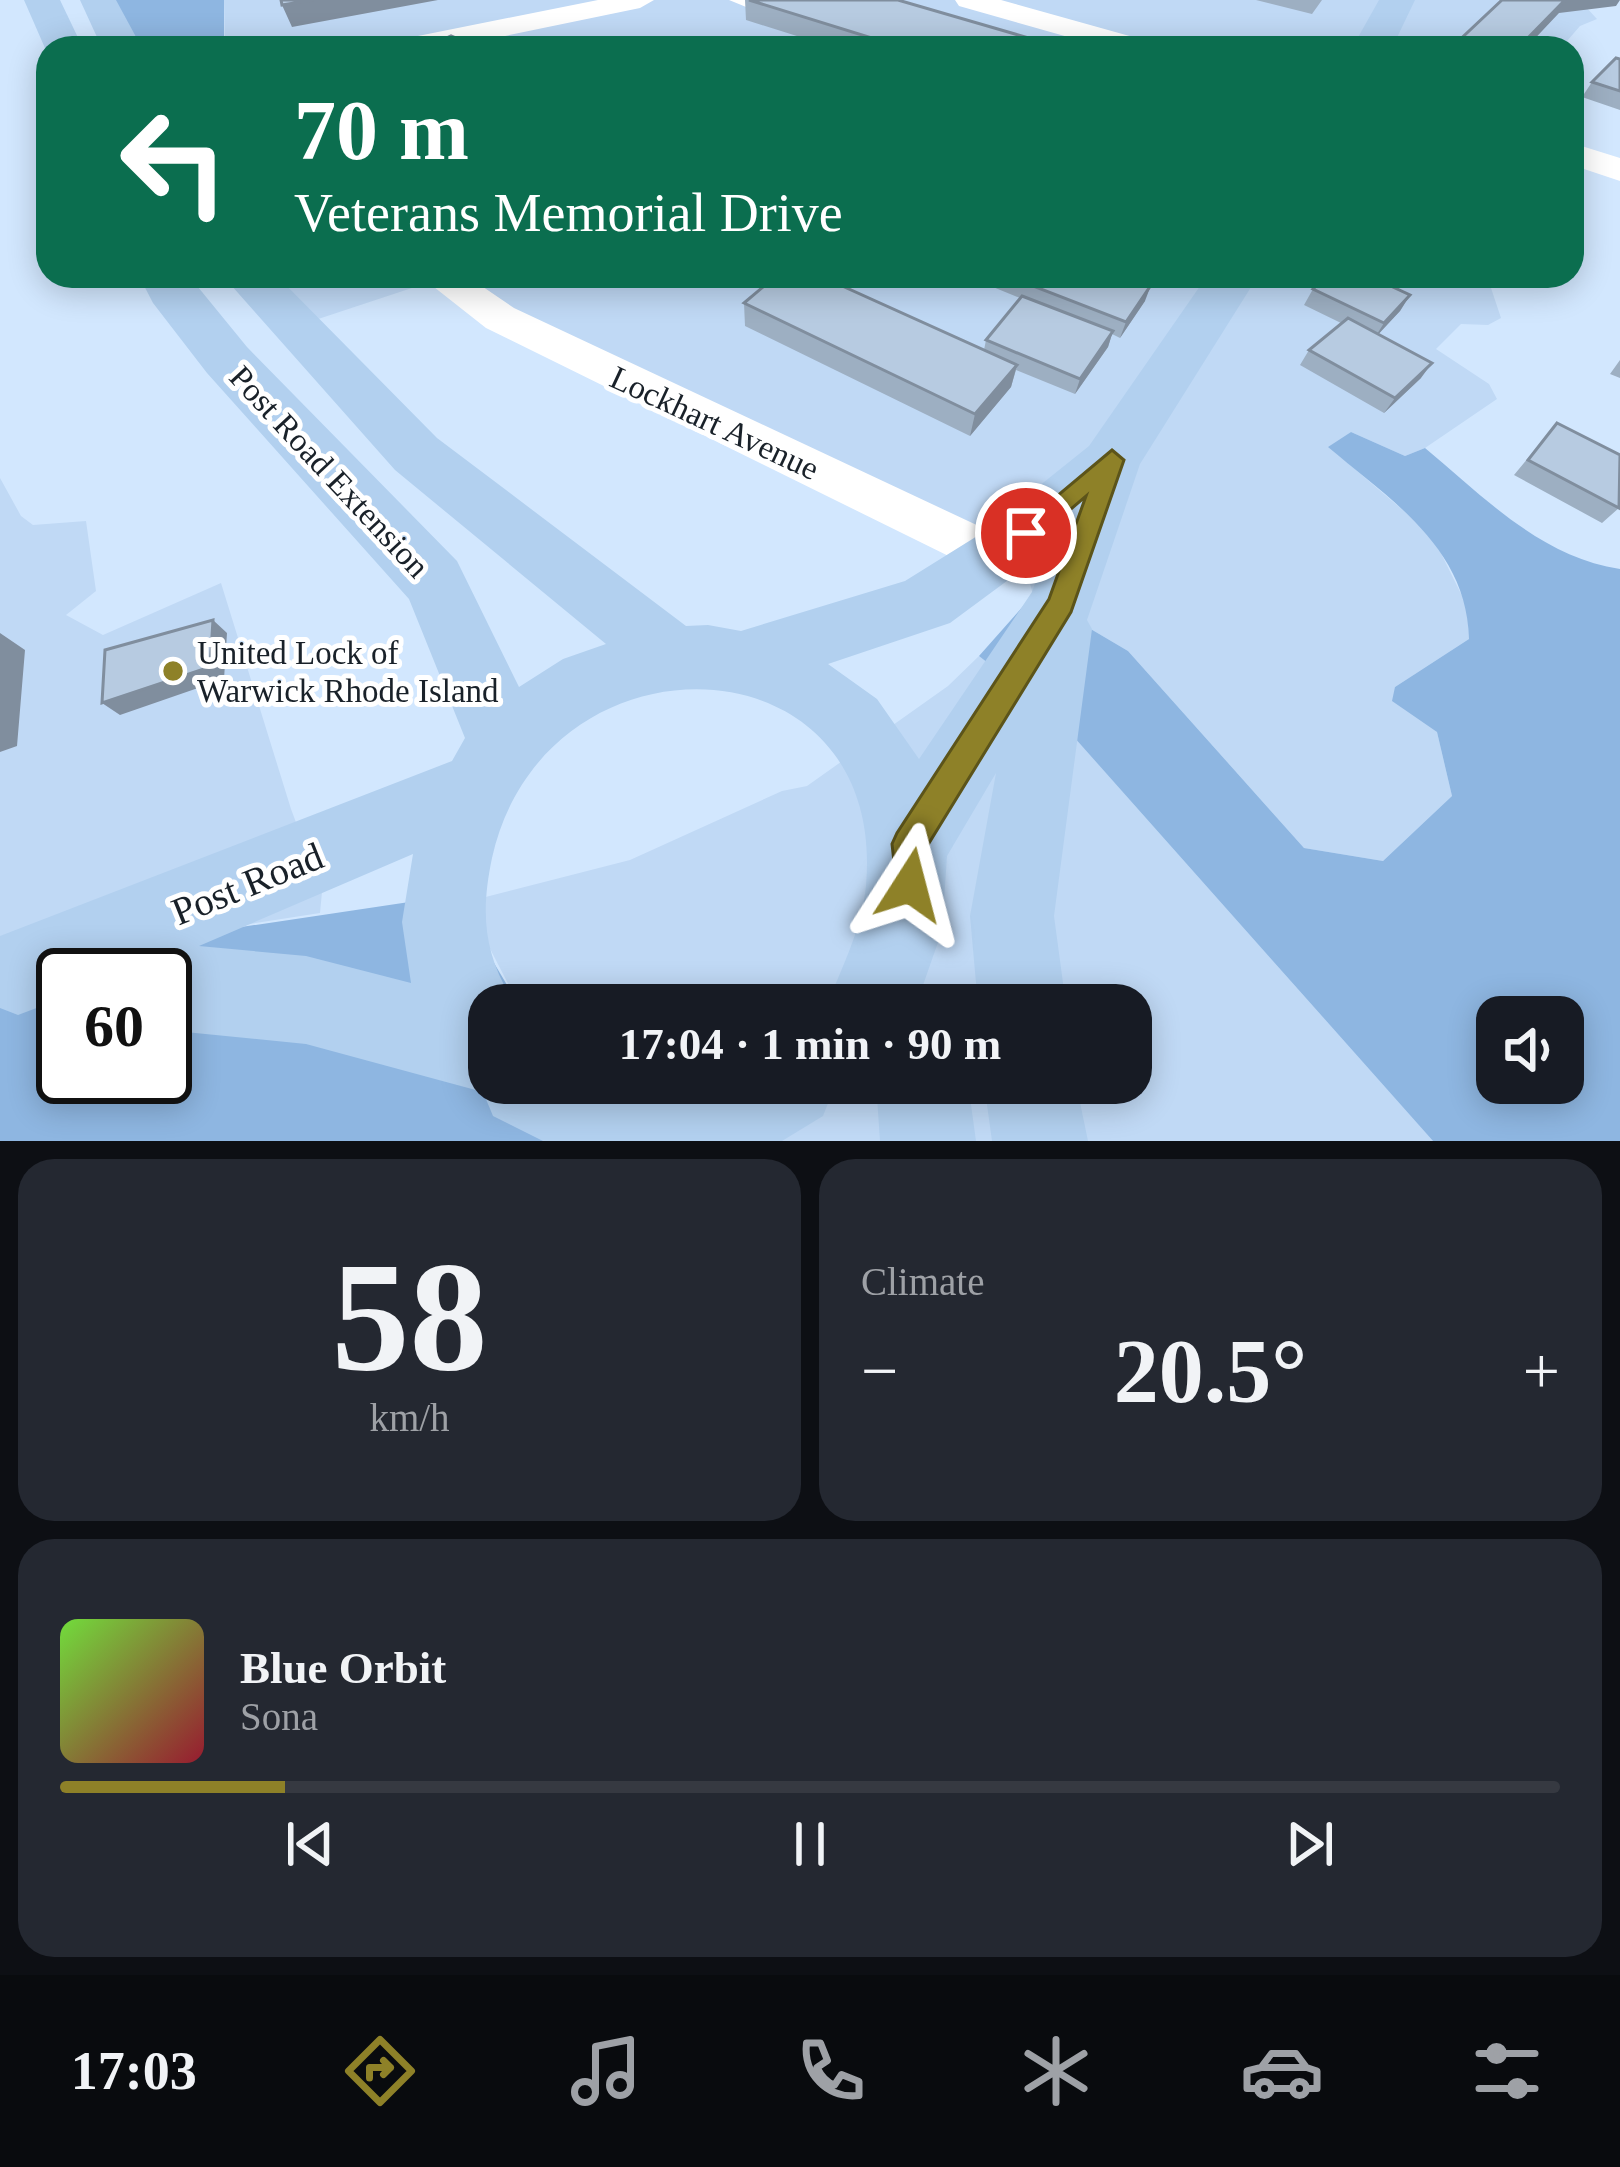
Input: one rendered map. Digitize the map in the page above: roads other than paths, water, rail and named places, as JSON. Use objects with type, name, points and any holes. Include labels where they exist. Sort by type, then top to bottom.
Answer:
[{"type":"main road","points":[[42,0],[58,36]]},
{"type":"main road","points":[[98,0],[116,36]]},
{"type":"main road","points":[[1378,36],[1397,0]]},
{"type":"main road","name":"Post Road Extension","points":[[169,288],[227,360],[433,580],[465,642],[489,767]]},
{"type":"main road","points":[[259,288],[416,454],[670,655]]},
{"type":"main road","points":[[1020,984],[1012,916],[1061,604],[1112,460],[1213,288]]},
{"type":"main road","points":[[747,660],[926,603],[998,557],[1112,460]]},
{"type":"main road","points":[[909,844],[1061,604]]},
{"type":"main road","name":"Post Road","points":[[468,1009],[456,988],[443,920],[449,852],[489,767],[554,700],[610,670],[670,655],[747,660],[805,683],[854,722],[890,778],[909,844],[909,966]]},
{"type":"main road","name":"Post Road","points":[[27,974],[215,898],[489,767]]},
{"type":"main road","name":"Post Road","points":[[192,989],[306,1000],[468,1041]]},
{"type":"main road","points":[[566,1111],[654,1127],[740,1112],[754,1104]]},
{"type":"main road","points":[[924,1104],[928,1141]]},
{"type":"main road","points":[[1034,1104],[1040,1141]]},
{"type":"street","points":[[462,36],[640,0]]},
{"type":"street","points":[[969,0],[1097,36]]},
{"type":"street","points":[[497,29],[514,36]]},
{"type":"street","points":[[1584,157],[1620,170]]},
{"type":"street","name":"Lockhart Avenue","points":[[457,288],[500,318],[998,557]]},
{"type":"lane","points":[[736,0],[756,7]]},
{"type":"place","name":"United Lock of Warwick Rhode Island","points":[[173,671]]}]
